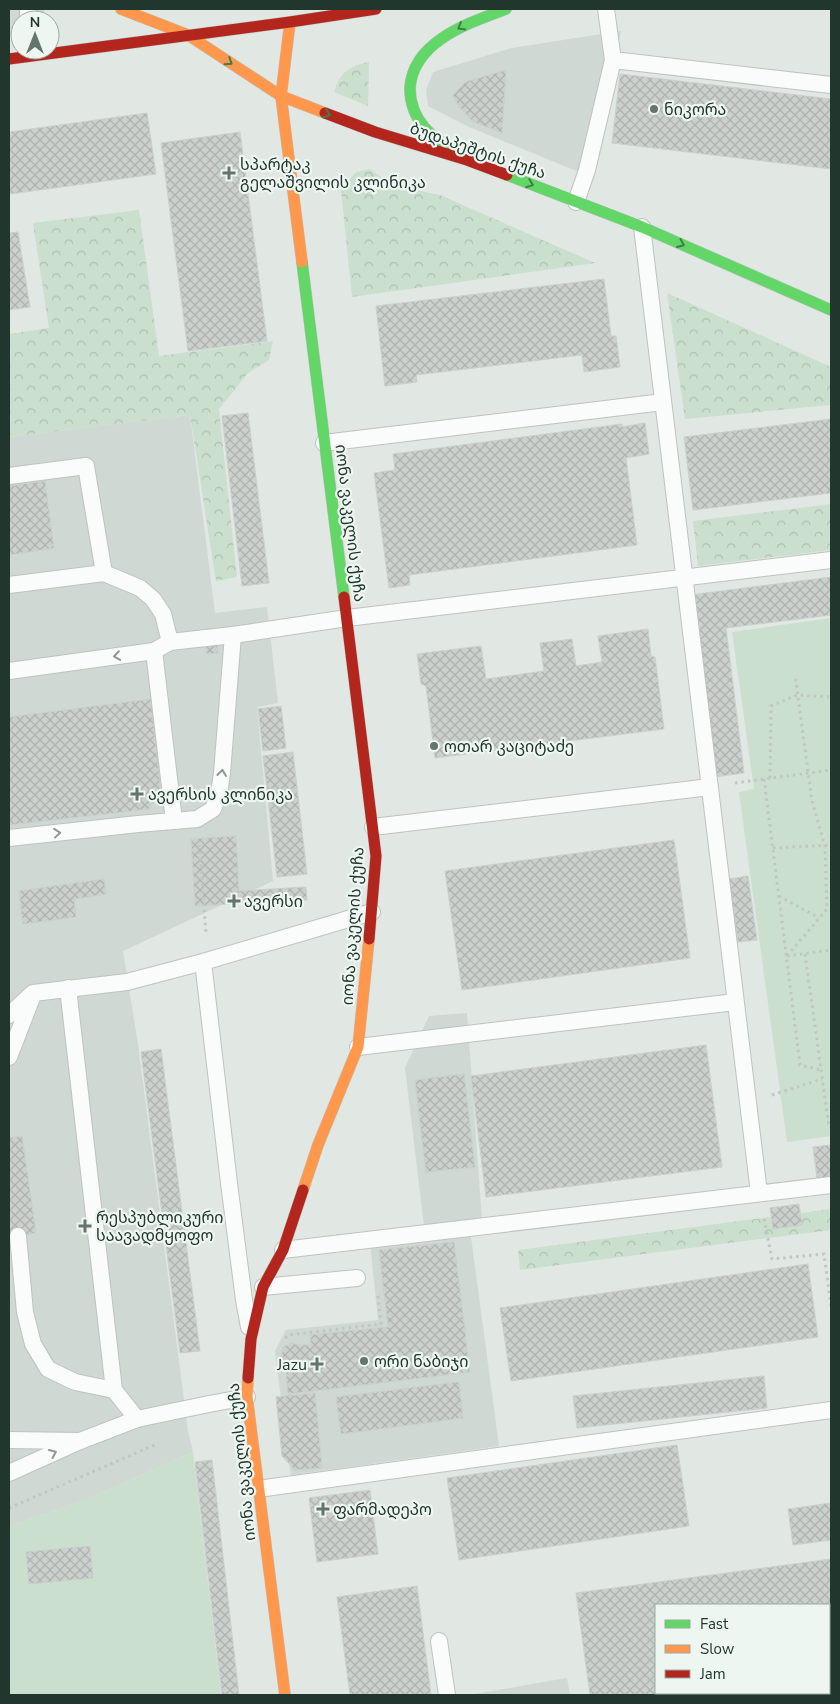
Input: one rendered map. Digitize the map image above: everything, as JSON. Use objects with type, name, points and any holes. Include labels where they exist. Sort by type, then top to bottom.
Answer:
[{"type":"main road","name":"ბუდაპეშტის ქუჩა","points":[[121,9],[188,36],[281,96],[375,132],[467,160],[642,227],[831,310]]},
{"type":"main road","points":[[60,50],[188,36],[376,9]]},
{"type":"main road","points":[[467,160],[429,133],[419,120],[411,105],[409,81],[414,68],[425,51],[443,37],[468,23],[506,9]]},
{"type":"main road","name":"იონა ვაკელის ქუჩა","points":[[285,1695],[247,1397],[251,1339],[263,1287],[283,1250],[318,1145],[358,1046],[376,856],[281,96],[290,22]]},
{"type":"lane","points":[[576,202],[587,170],[613,60],[606,9]]},
{"type":"lane","points":[[613,60],[831,85]]},
{"type":"lane","points":[[642,227],[759,1194]]},
{"type":"lane","points":[[324,443],[663,402]]},
{"type":"lane","points":[[9,476],[86,466],[104,573]]},
{"type":"lane","points":[[9,671],[154,652],[170,642],[233,635],[346,618],[831,560]]},
{"type":"lane","points":[[9,585],[104,573],[140,588],[153,598],[163,614],[170,642]]},
{"type":"lane","points":[[9,838],[197,819],[214,809],[219,794],[233,635]]},
{"type":"lane","points":[[154,652],[174,820]]},
{"type":"lane","points":[[372,827],[710,787]]},
{"type":"lane","points":[[9,1015],[34,993],[127,982],[206,961],[372,912]]},
{"type":"lane","points":[[206,961],[240,1271],[251,1339]]},
{"type":"lane","points":[[68,988],[114,1390],[137,1419]]},
{"type":"lane","points":[[9,1057],[34,993]]},
{"type":"lane","points":[[358,1046],[736,1002]]},
{"type":"lane","points":[[283,1250],[831,1185]]},
{"type":"lane","points":[[18,1236],[25,1312],[34,1344],[48,1369],[75,1382],[114,1390]]},
{"type":"lane","points":[[263,1287],[357,1278]]},
{"type":"lane","points":[[9,1474],[80,1441],[137,1419],[247,1397]]},
{"type":"lane","points":[[258,1490],[831,1410]]},
{"type":"lane","points":[[9,1440],[80,1441]]},
{"type":"lane","points":[[440,1642],[447,1695]]},
{"type":"path","points":[[786,956],[829,910],[825,846],[812,801],[795,675]]},
{"type":"path","points":[[770,778],[771,706],[797,695],[831,697]]},
{"type":"path","points":[[710,787],[831,770]]},
{"type":"path","points":[[764,779],[800,1065],[821,1070]]},
{"type":"path","points":[[197,819],[206,961]]},
{"type":"path","points":[[772,848],[831,846]]},
{"type":"path","points":[[778,896],[820,918]]},
{"type":"path","points":[[786,956],[831,950]]},
{"type":"path","points":[[804,954],[829,1127],[831,1126]]},
{"type":"path","points":[[748,1102],[822,1079]]},
{"type":"path","points":[[759,1194],[772,1260],[824,1254],[831,1306]]},
{"type":"path","points":[[9,1508],[158,1443]]},
{"type":"shaded area","points":[[9,9],[44,9],[10,10],[9,36]]},
{"type":"shaded area","points":[[621,31],[589,176],[469,127],[428,106],[426,90],[433,72],[512,48]]},
{"type":"shaded area","points":[[190,415],[215,613],[267,607],[278,703],[257,707],[273,881],[123,951],[138,1044],[188,1431],[193,1452],[88,1499],[9,1526],[9,437]]},
{"type":"shaded area","points":[[467,1013],[482,1220],[469,1222],[499,1446],[291,1475],[275,1351],[286,1330],[378,1320],[369,1232],[424,1226],[405,1068],[429,1016]]},
{"type":"shaded area","points":[[567,1678],[570,1695],[469,1695]]},
{"type":"green space","points":[[369,62],[368,106],[334,92],[339,79],[346,71]]},
{"type":"green space","points":[[370,169],[392,185],[440,195],[595,263],[352,297],[341,190],[356,172]]},
{"type":"green space","points":[[139,210],[159,356],[273,341],[269,360],[248,373],[219,409],[237,577],[216,581],[190,415],[9,437],[9,334],[49,328],[33,223]]},
{"type":"green space","points":[[667,293],[831,367],[831,405],[685,419]]},
{"type":"green space","points":[[831,504],[831,550],[698,566],[693,521]]},
{"type":"green space","points":[[831,618],[831,1136],[787,1142],[739,792],[754,789],[732,632]]},
{"type":"green space","points":[[831,1209],[831,1230],[520,1270],[518,1250]]},
{"type":"green space","points":[[193,1452],[221,1695],[9,1695],[9,1526],[88,1499]]},
{"type":"building","points":[[506,70],[502,133],[472,121],[457,104],[453,95],[465,82]]},
{"type":"building","points":[[620,74],[831,99],[831,169],[612,143]]},
{"type":"building","points":[[147,113],[156,174],[10,194],[9,132]]},
{"type":"building","points":[[240,132],[267,341],[188,351],[161,143]]},
{"type":"building","points":[[18,232],[30,307],[9,310],[9,233]]},
{"type":"building","points":[[604,279],[611,336],[616,336],[620,367],[584,372],[582,355],[416,375],[417,382],[385,386],[376,306]]},
{"type":"building","points":[[248,413],[269,583],[242,586],[222,416]]},
{"type":"building","points":[[831,419],[831,493],[693,510],[684,437]]},
{"type":"building","points":[[645,423],[649,454],[626,458],[637,545],[409,575],[410,585],[389,588],[374,473],[395,470],[393,454],[622,424],[622,427]]},
{"type":"building","points":[[45,481],[54,548],[9,555],[9,486]]},
{"type":"building","points":[[831,577],[831,615],[726,628],[744,773],[714,777],[690,595]]},
{"type":"building","points":[[648,629],[651,656],[655,657],[664,729],[435,758],[426,686],[421,684],[417,654],[481,646],[486,679],[544,671],[540,643],[572,639],[576,666],[602,662],[598,636]]},
{"type":"building","points":[[217,643],[218,653],[207,654],[206,645]]},
{"type":"building","points":[[151,699],[161,791],[149,809],[9,825],[9,717]]},
{"type":"building","points":[[281,706],[286,748],[263,751],[258,709]]},
{"type":"building","points":[[293,752],[307,874],[277,877],[263,756]]},
{"type":"building","points":[[236,836],[239,891],[306,887],[307,900],[195,906],[191,839]]},
{"type":"building","points":[[674,840],[690,958],[462,990],[445,871]]},
{"type":"building","points":[[748,876],[757,940],[738,942],[729,879]]},
{"type":"building","points":[[104,879],[106,894],[74,899],[76,917],[23,924],[19,891]]},
{"type":"building","points":[[706,1045],[722,1167],[486,1197],[471,1076]]},
{"type":"building","points":[[161,1049],[200,1351],[180,1353],[141,1052]]},
{"type":"building","points":[[464,1074],[475,1167],[426,1172],[415,1080]]},
{"type":"building","points":[[22,1136],[36,1233],[9,1237],[9,1138]]},
{"type":"building","points":[[831,1145],[831,1177],[817,1179],[813,1147]]},
{"type":"building","points":[[799,1204],[802,1225],[773,1229],[770,1208]]},
{"type":"building","points":[[454,1242],[470,1372],[288,1394],[285,1362],[281,1358],[283,1347],[291,1343],[311,1345],[310,1335],[388,1327],[379,1250]]},
{"type":"building","points":[[808,1264],[818,1337],[511,1381],[500,1308]]},
{"type":"building","points":[[764,1376],[767,1408],[577,1428],[573,1396]]},
{"type":"building","points":[[459,1382],[463,1418],[341,1434],[336,1397]]},
{"type":"building","points":[[315,1393],[322,1468],[295,1470],[282,1456],[276,1397]]},
{"type":"building","points":[[677,1445],[689,1526],[459,1560],[447,1478]]},
{"type":"building","points":[[212,1460],[239,1695],[222,1695],[195,1462]]},
{"type":"building","points":[[370,1490],[378,1554],[317,1562],[309,1498]]},
{"type":"building","points":[[831,1503],[831,1540],[793,1545],[788,1509]]},
{"type":"building","points":[[90,1546],[93,1578],[29,1584],[26,1552]]},
{"type":"building","points":[[831,1559],[831,1695],[590,1695],[576,1593]]},
{"type":"building","points":[[417,1586],[431,1695],[350,1695],[337,1597]]},
{"type":"traffic: fast","points":[[454,151],[431,134],[418,118],[413,108],[410,93],[413,72],[421,58],[445,36],[506,9]]},
{"type":"traffic: fast","points":[[507,175],[642,227],[831,310]]},
{"type":"traffic: fast","points":[[302,262],[344,597]]},
{"type":"traffic: slow","points":[[121,9],[188,35],[281,96],[325,113]]},
{"type":"traffic: slow","points":[[290,22],[281,96],[302,262]]},
{"type":"traffic: slow","points":[[303,1190],[318,1145],[358,1047],[369,939]]},
{"type":"traffic: slow","points":[[248,1378],[247,1397],[285,1695]]},
{"type":"traffic: jam","points":[[9,59],[376,9]]},
{"type":"traffic: jam","points":[[325,113],[375,132],[467,160],[507,175]]},
{"type":"traffic: jam","points":[[344,597],[376,856],[369,939]]},
{"type":"traffic: jam","points":[[248,1378],[251,1339],[263,1287],[283,1250],[303,1190]]},
{"type":"place","name":"ნიკორა","points":[[654,109]]},
{"type":"place","name":"სპარტაკ გელაშვილის კლინიკა","points":[[229,173]]},
{"type":"place","name":"ოთარ კაციტაძე","points":[[434,746]]},
{"type":"place","name":"ავერსის კლინიკა","points":[[137,794]]},
{"type":"place","name":"ავერსი","points":[[234,901]]},
{"type":"place","name":"რესპუბლიკური საავადმყოფო","points":[[85,1226]]},
{"type":"place","name":"ორი ნაბიჯი","points":[[364,1361]]},
{"type":"place","name":"Jazu","points":[[317,1364]]},
{"type":"place","name":"ფარმადეპო","points":[[323,1509]]}]
